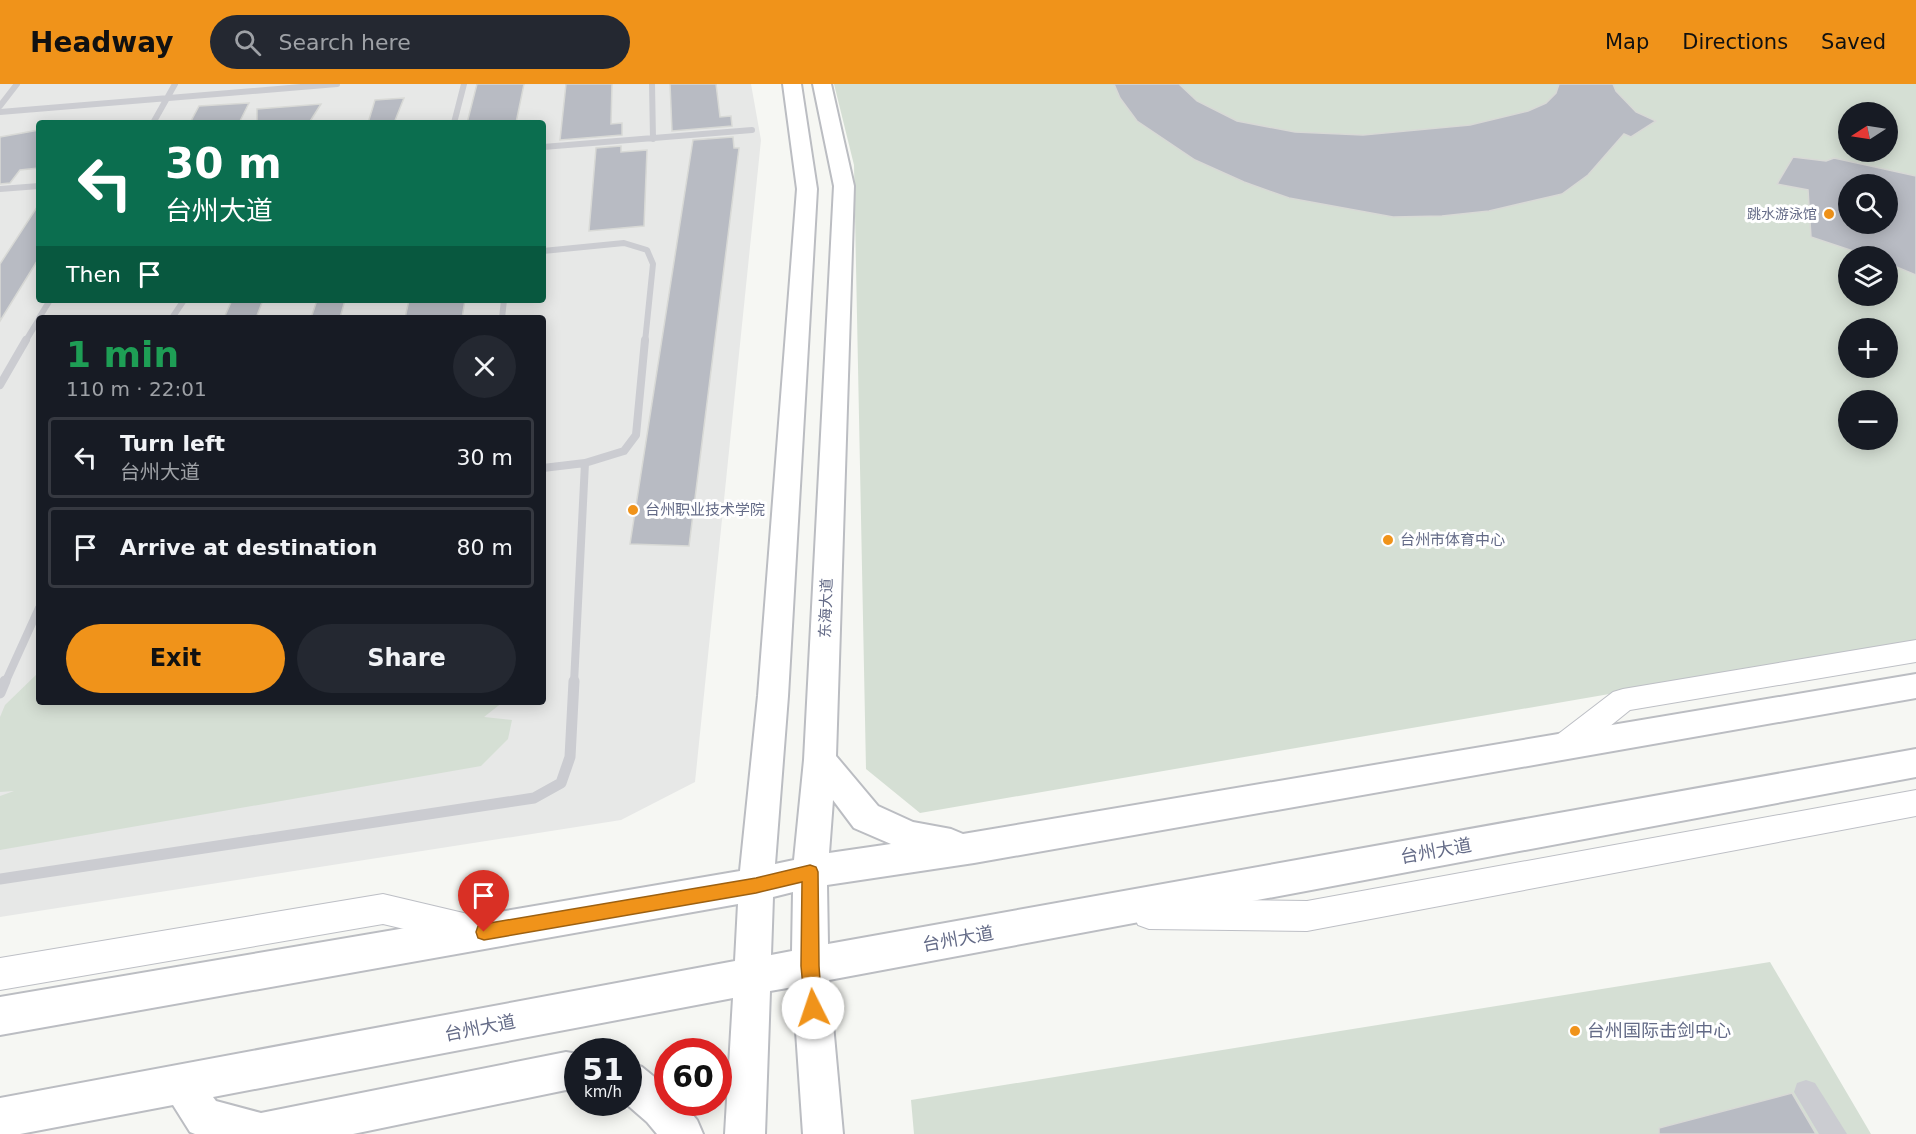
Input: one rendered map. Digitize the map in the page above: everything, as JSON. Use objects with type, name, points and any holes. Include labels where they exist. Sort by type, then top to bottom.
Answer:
[{"type":"main road","points":[[745,1134],[756,885],[773,696],[807,189],[792,84]]},
{"type":"main road","name":"东海大道","points":[[822,84],[844,186],[820,760],[810,872],[810,966],[824,1134]]},
{"type":"main road","points":[[1563,747],[1623,700],[1916,651]]},
{"type":"main road","points":[[0,1016],[756,885],[810,872],[974,848],[1916,686]]},
{"type":"main road","points":[[820,760],[866,817],[910,837],[974,848]]},
{"type":"main road","name":"台州大道","points":[[0,1118],[753,976],[1916,763]]},
{"type":"main road","points":[[1101,913],[1307,916],[1916,803]]},
{"type":"main road","points":[[0,974],[383,909],[484,932]]},
{"type":"main road","points":[[182,1084],[204,1118],[261,1133],[564,1071]]},
{"type":"main road","points":[[642,1092],[661,1108],[683,1134]]},
{"type":"street","points":[[1806,1092],[1834,1134]]},
{"type":"lane","points":[[0,106],[17,84]]},
{"type":"lane","points":[[155,120],[175,84]]},
{"type":"lane","points":[[0,112],[338,84]]},
{"type":"lane","points":[[455,120],[464,84]]},
{"type":"lane","points":[[652,84],[653,139]]},
{"type":"lane","points":[[0,97],[8,96]]},
{"type":"lane","points":[[546,147],[752,130]]},
{"type":"lane","points":[[0,189],[36,186]]},
{"type":"lane","points":[[546,251],[624,243],[646,250],[653,264],[636,435],[624,451],[585,464],[546,468]]},
{"type":"lane","points":[[0,385],[36,323]]},
{"type":"lane","points":[[0,879],[534,798],[561,783],[570,757],[585,464]]},
{"type":"lane","points":[[0,693],[36,615]]},
{"type":"shaded area","name":"台州职业技术学院","points":[[0,84],[751,84],[761,140],[695,782],[621,820],[0,917]]},
{"type":"shaded area","name":"台州市体育中心","points":[[834,84],[1916,84],[1916,641],[920,813],[866,769],[854,165]]},
{"type":"shaded area","points":[[36,675],[36,705],[499,705],[484,717],[512,720],[508,739],[481,766],[0,850],[0,796],[14,791],[0,792],[0,717],[5,705]]},
{"type":"shaded area","name":"台州国际击剑中心","points":[[1770,962],[1871,1134],[914,1134],[911,1100]]},
{"type":"building","points":[[477,84],[524,84],[517,120],[468,120]]},
{"type":"building","points":[[566,84],[612,84],[611,124],[622,123],[622,135],[560,140]]},
{"type":"building","points":[[670,84],[716,84],[720,117],[731,116],[732,126],[672,131]]},
{"type":"building","points":[[1114,84],[1179,84],[1197,101],[1237,121],[1295,132],[1363,135],[1470,125],[1528,111],[1546,103],[1556,93],[1559,84],[1613,84],[1616,91],[1636,112],[1656,121],[1631,137],[1624,134],[1588,175],[1562,194],[1489,211],[1442,216],[1393,217],[1289,198],[1244,182],[1195,160],[1137,121],[1120,98]]},
{"type":"building","points":[[404,98],[395,120],[369,120],[375,100]]},
{"type":"building","points":[[249,103],[240,120],[192,120],[199,106]]},
{"type":"building","points":[[321,104],[311,120],[257,120],[257,109]]},
{"type":"building","points":[[36,131],[36,168],[20,170],[10,183],[0,184],[0,137]]},
{"type":"building","points":[[733,137],[734,148],[739,148],[689,546],[630,544],[693,140]]},
{"type":"building","points":[[621,146],[621,152],[647,150],[644,226],[589,231],[596,148]]},
{"type":"building","name":"跳水游泳馆","points":[[1793,157],[1826,161],[1834,158],[1838,159],[1838,162],[1852,162],[1916,176],[1916,275],[1898,268],[1898,246],[1838,246],[1811,237],[1808,190],[1777,184]]},
{"type":"building","points":[[36,209],[36,263],[0,321],[0,264]]},
{"type":"building","points":[[231,303],[262,303],[257,315],[225,315]]},
{"type":"building","points":[[316,303],[344,303],[341,315],[312,315]]},
{"type":"building","points":[[408,303],[464,303],[462,315],[406,315]]},
{"type":"building","points":[[1792,1093],[1816,1134],[1659,1134],[1659,1128]]},
{"type":"place","name":"跳水游泳馆","points":[[1829,214]]},
{"type":"place","name":"台州职业技术学院","points":[[633,510]]},
{"type":"place","name":"台州市体育中心","points":[[1388,540]]},
{"type":"place","name":"台州国际击剑中心","points":[[1575,1031]]},
{"type":"route","points":[[484,932],[756,885],[810,872],[810,966],[813,1008]]}]
